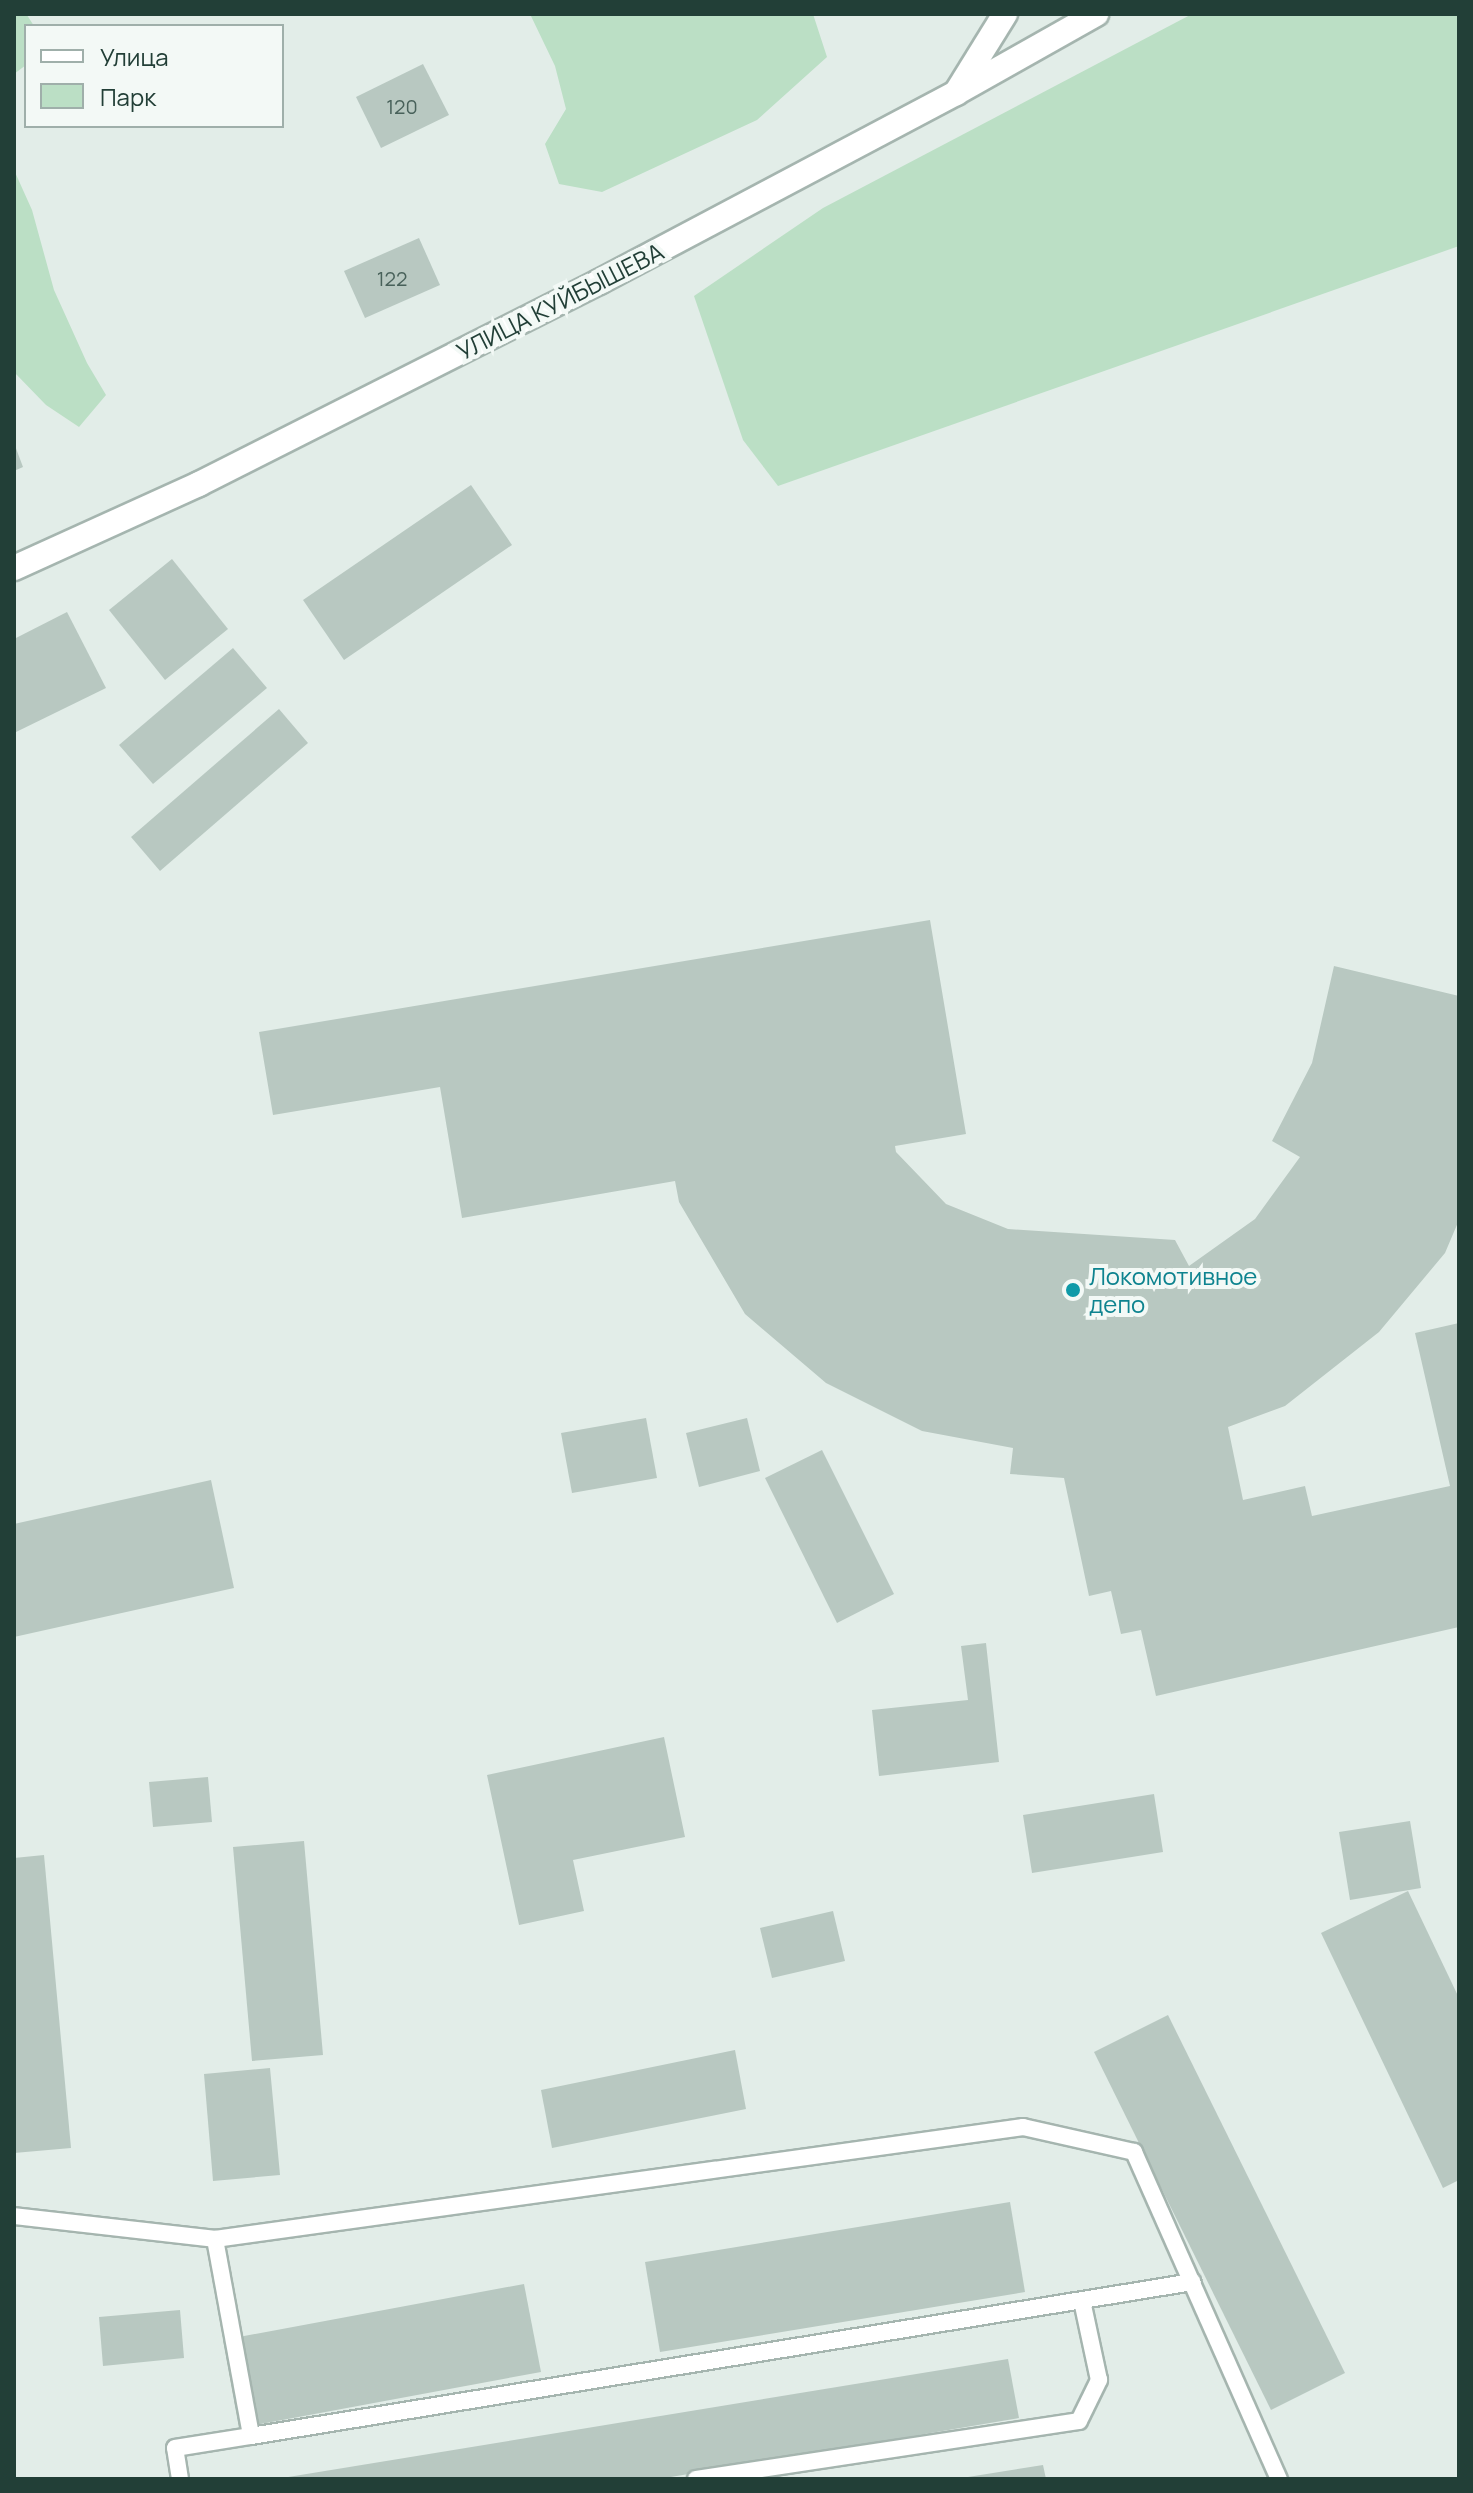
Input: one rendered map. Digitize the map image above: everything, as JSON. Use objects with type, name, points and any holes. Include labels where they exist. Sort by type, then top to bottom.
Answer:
[{"type":"street","points":[[956,93],[1005,14]]},
{"type":"street","name":"УЛИЦА КУЙБЫШЕВА","points":[[14,568],[212,477],[599,282],[956,93],[1096,14]]},
{"type":"lane","points":[[14,2216],[215,2239],[1023,2127],[1134,2152],[1279,2479]]},
{"type":"lane","points":[[215,2239],[251,2436]]},
{"type":"lane","points":[[180,2479],[175,2448],[1192,2282]]},
{"type":"lane","points":[[696,2479],[1079,2421],[1099,2380],[1082,2301]]},
{"type":"green space","points":[[530,14],[813,14],[827,57],[757,120],[602,192],[559,184],[545,144],[566,109],[555,66]]},
{"type":"green space","points":[[1192,14],[1459,14],[1459,246],[778,486],[743,440],[694,296],[823,208]]},
{"type":"green space","points":[[27,15],[33,24],[24,24],[24,66],[14,74],[14,16]]},
{"type":"green space","points":[[14,170],[32,210],[54,290],[87,363],[106,395],[79,427],[46,405],[14,372]]},
{"type":"building","points":[[423,64],[449,115],[381,148],[356,97]]},
{"type":"building","points":[[419,238],[440,285],[365,318],[344,271]]},
{"type":"building","points":[[14,443],[23,467],[14,471]]},
{"type":"building","points":[[471,485],[512,545],[344,660],[303,600]]},
{"type":"building","points":[[172,559],[228,629],[165,680],[109,610]]},
{"type":"building","points":[[67,612],[106,688],[14,733],[14,639]]},
{"type":"building","points":[[233,648],[267,688],[153,784],[119,745]]},
{"type":"building","points":[[279,709],[308,743],[160,871],[131,837]]},
{"type":"building","name":"Локомотивное депо","points":[[930,920],[966,1134],[895,1146],[896,1152],[946,1204],[1008,1229],[1175,1240],[1189,1266],[1255,1219],[1300,1157],[1272,1141],[1312,1063],[1334,966],[1459,996],[1459,1220],[1445,1253],[1379,1332],[1285,1406],[1228,1427],[1243,1500],[1305,1486],[1312,1516],[1450,1486],[1415,1333],[1459,1323],[1459,1627],[1156,1696],[1141,1630],[1121,1634],[1111,1591],[1089,1596],[1064,1478],[1010,1474],[1013,1448],[922,1431],[826,1383],[745,1314],[679,1202],[675,1181],[462,1218],[440,1087],[273,1115],[259,1032]]},
{"type":"building","points":[[646,1418],[657,1478],[572,1493],[561,1433]]},
{"type":"building","points":[[747,1418],[760,1471],[699,1487],[686,1433]]},
{"type":"building","points":[[822,1450],[894,1594],[837,1623],[765,1478]]},
{"type":"building","points":[[211,1480],[234,1588],[14,1637],[14,1524]]},
{"type":"building","points":[[986,1643],[999,1762],[879,1776],[872,1710],[968,1700],[961,1646]]},
{"type":"building","points":[[664,1737],[685,1837],[573,1860],[584,1911],[519,1925],[487,1775]]},
{"type":"building","points":[[208,1777],[212,1822],[153,1827],[149,1782]]},
{"type":"building","points":[[1154,1794],[1163,1852],[1032,1873],[1023,1815]]},
{"type":"building","points":[[1410,1821],[1421,1888],[1350,1900],[1339,1832]]},
{"type":"building","points":[[304,1841],[323,2055],[252,2061],[233,1847]]},
{"type":"building","points":[[44,1855],[71,2148],[14,2153],[14,1858]]},
{"type":"building","points":[[1408,1891],[1459,1998],[1459,2180],[1443,2188],[1321,1933]]},
{"type":"building","points":[[833,1911],[845,1961],[772,1978],[760,1928]]},
{"type":"building","points":[[1168,2015],[1345,2373],[1271,2410],[1094,2052]]},
{"type":"building","points":[[735,2050],[746,2109],[552,2148],[541,2090]]},
{"type":"building","points":[[270,2068],[280,2175],[213,2181],[204,2074]]},
{"type":"building","points":[[1010,2202],[1025,2292],[660,2352],[645,2262]]},
{"type":"building","points":[[524,2284],[541,2372],[239,2428],[223,2340]]},
{"type":"building","points":[[180,2310],[184,2358],[103,2366],[99,2317]]},
{"type":"building","points":[[1008,2359],[1019,2418],[659,2479],[276,2479]]},
{"type":"building","points":[[1043,2465],[1046,2479],[968,2479],[968,2477]]},
{"type":"place","name":"Локомотивное депо","points":[[1073,1290]]}]
